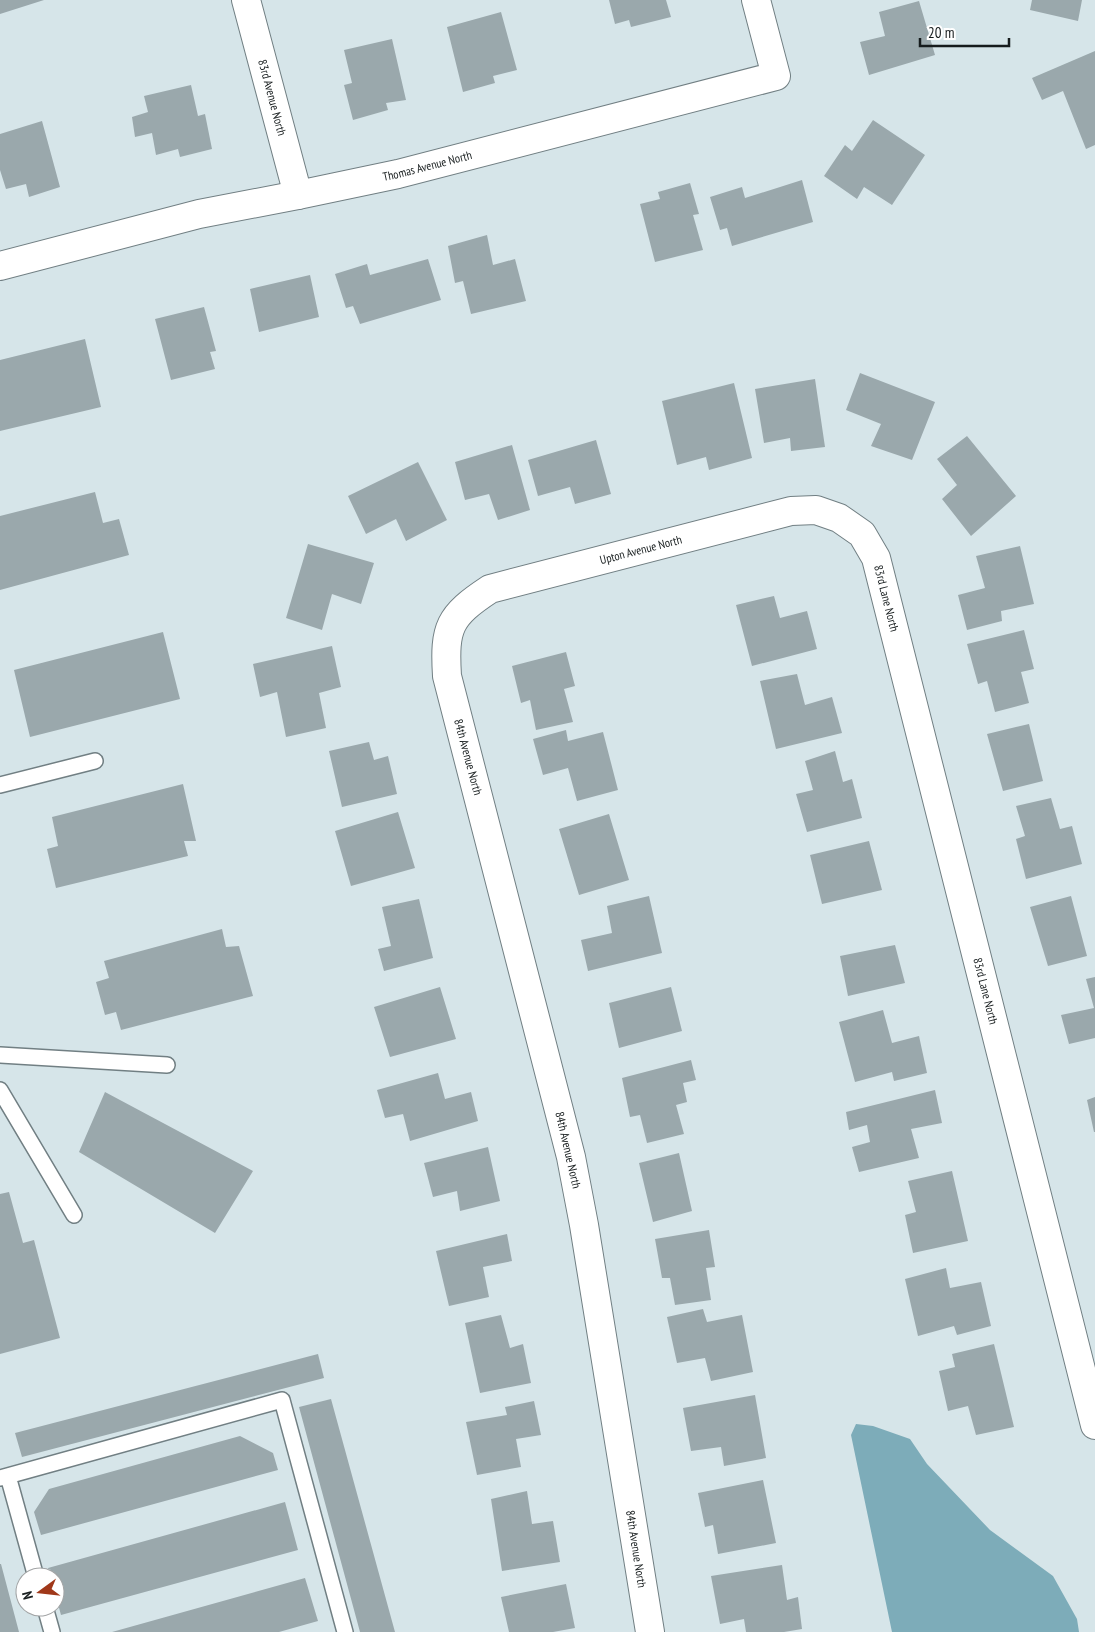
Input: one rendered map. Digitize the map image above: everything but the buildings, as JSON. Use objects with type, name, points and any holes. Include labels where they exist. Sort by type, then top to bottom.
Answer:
[{"type":"street","name":"83rd Avenue North","points":[[246,0],[298,195]]},
{"type":"street","name":"Thomas Avenue North","points":[[0,266],[199,214],[398,174],[776,76],[756,0]]},
{"type":"street","name":"Upton Avenue North","points":[[447,676],[445,648],[452,622],[468,603],[490,589],[791,511],[816,510],[839,518],[862,534],[876,558]]},
{"type":"street","name":"83rd Lane North","points":[[876,558],[1095,1425]]},
{"type":"street","name":"84th Avenue North","points":[[447,676],[571,1156],[586,1235],[650,1632]]},
{"type":"lane","points":[[0,785],[95,761]]},
{"type":"lane","points":[[0,1055],[168,1065]]},
{"type":"lane","points":[[0,1090],[74,1215]]},
{"type":"lane","points":[[33,1567],[4,1477],[282,1400],[345,1632]]},
{"type":"lane","points":[[48,1617],[52,1632]]},
{"type":"water","points":[[856,1424],[873,1426],[910,1439],[927,1464],[990,1530],[1053,1576],[1077,1619],[1079,1632],[892,1632],[851,1435]]}]
